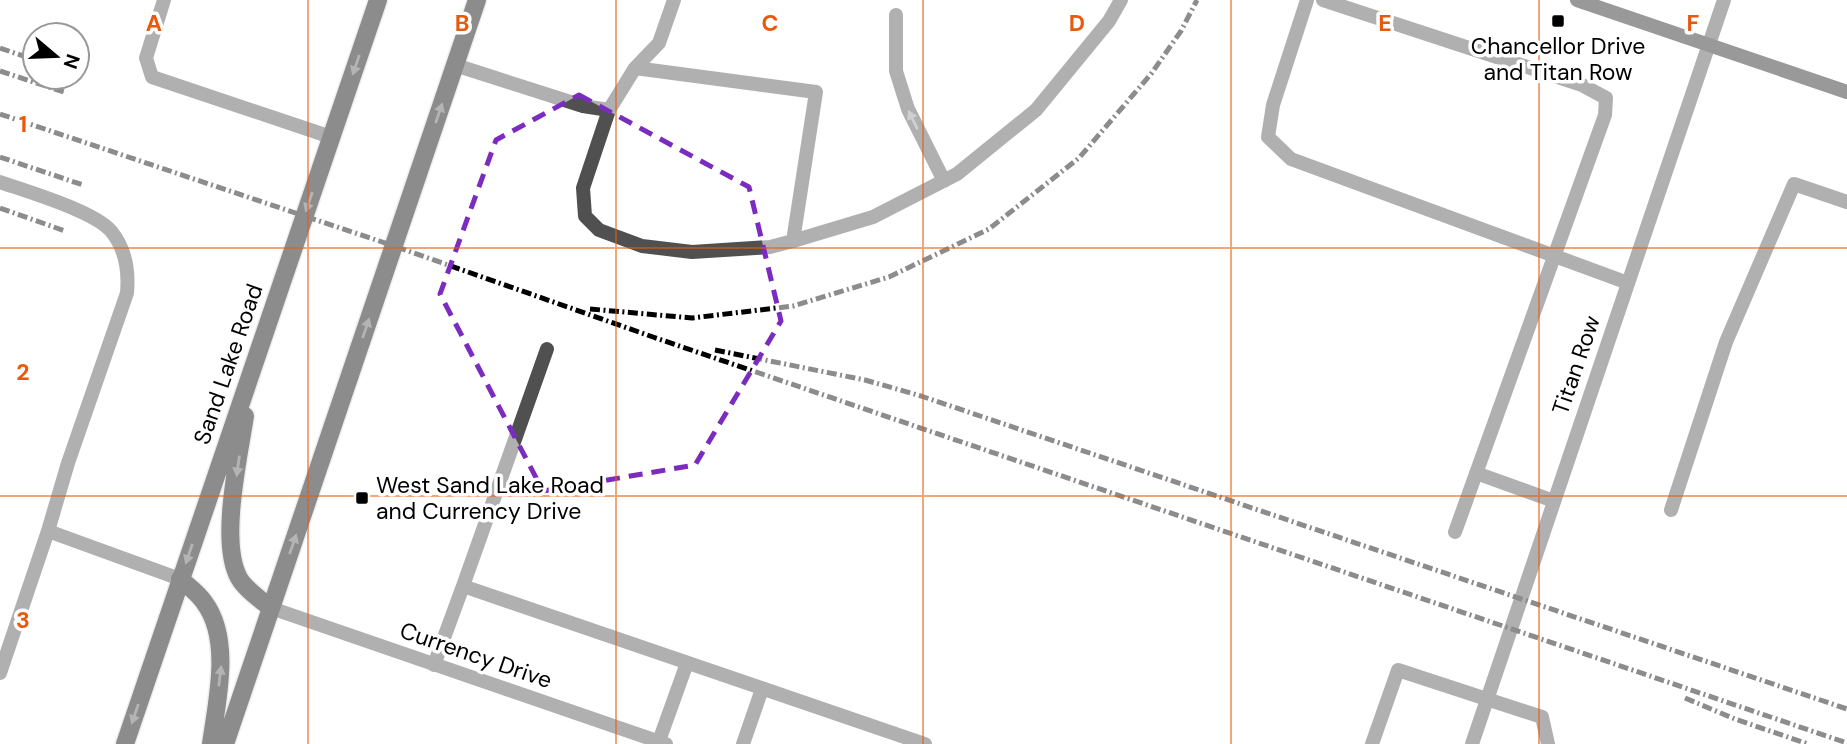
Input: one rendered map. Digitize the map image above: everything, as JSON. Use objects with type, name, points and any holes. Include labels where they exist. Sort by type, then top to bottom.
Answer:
[{"type":"main road","name":"Sand Lake Road","points":[[125,744],[378,0]]},
{"type":"main road","points":[[225,744],[477,0]]},
{"type":"main road","points":[[251,374],[230,523],[232,557],[239,579],[271,608]]},
{"type":"main road","points":[[180,579],[204,602],[216,624],[222,664],[211,744]]},
{"type":"street","points":[[164,0],[146,58],[152,77],[331,137]]},
{"type":"street","points":[[674,0],[659,43],[635,68],[610,110],[583,188],[585,216],[599,230],[642,246],[692,252],[770,247],[793,241],[873,217],[957,174],[1036,110],[1109,21],[1121,0]]},
{"type":"street","points":[[1307,0],[1273,105],[1268,137],[1291,159],[1628,283]]},
{"type":"street","points":[[1323,0],[1582,85],[1606,98],[1605,115],[1556,257],[1455,532]]},
{"type":"street","points":[[1577,0],[1847,92]]},
{"type":"street","name":"Titan Row","points":[[1472,744],[1724,0]]},
{"type":"street","points":[[896,15],[896,71],[908,108],[944,181]]},
{"type":"street","points":[[455,65],[583,106],[610,110]]},
{"type":"street","points":[[635,68],[816,92],[793,241]]},
{"type":"street","points":[[0,182],[77,210],[110,229],[124,253],[128,273],[127,293],[0,673]]},
{"type":"street","points":[[1671,510],[1726,342],[1794,184],[1847,202]]},
{"type":"street","points":[[434,665],[547,349]]},
{"type":"street","points":[[1476,473],[1555,501]]},
{"type":"street","points":[[48,531],[180,579]]},
{"type":"street","points":[[463,586],[925,744]]},
{"type":"street","name":"Currency Drive","points":[[271,608],[662,743]]},
{"type":"street","points":[[662,743],[687,663]]},
{"type":"street","points":[[1372,744],[1398,670],[1542,717],[1548,744]]},
{"type":"street","points":[[743,744],[762,689]]},
{"type":"highlighted area","points":[[579,95],[749,187],[781,321],[695,465],[543,491],[440,294],[496,140]]},
{"type":"railway","points":[[590,309],[692,318],[793,306],[889,277],[989,229],[1079,158],[1151,74],[1181,31],[1197,0]]},
{"type":"railway","points":[[0,48],[21,55]]},
{"type":"railway","points":[[0,71],[64,92]]},
{"type":"railway","points":[[0,114],[1847,743]]},
{"type":"railway","points":[[0,157],[83,185]]},
{"type":"railway","points":[[0,208],[65,231]]},
{"type":"railway","points":[[715,350],[865,380],[921,396],[1847,709]]},
{"type":"railway","points":[[1685,698],[1735,719],[1808,744]]},
{"type":"place","name":"Chancellor Drive and Titan Row","points":[[1558,21]]},
{"type":"place","name":"West Sand Lake Road and Currency Drive","points":[[362,498]]}]
